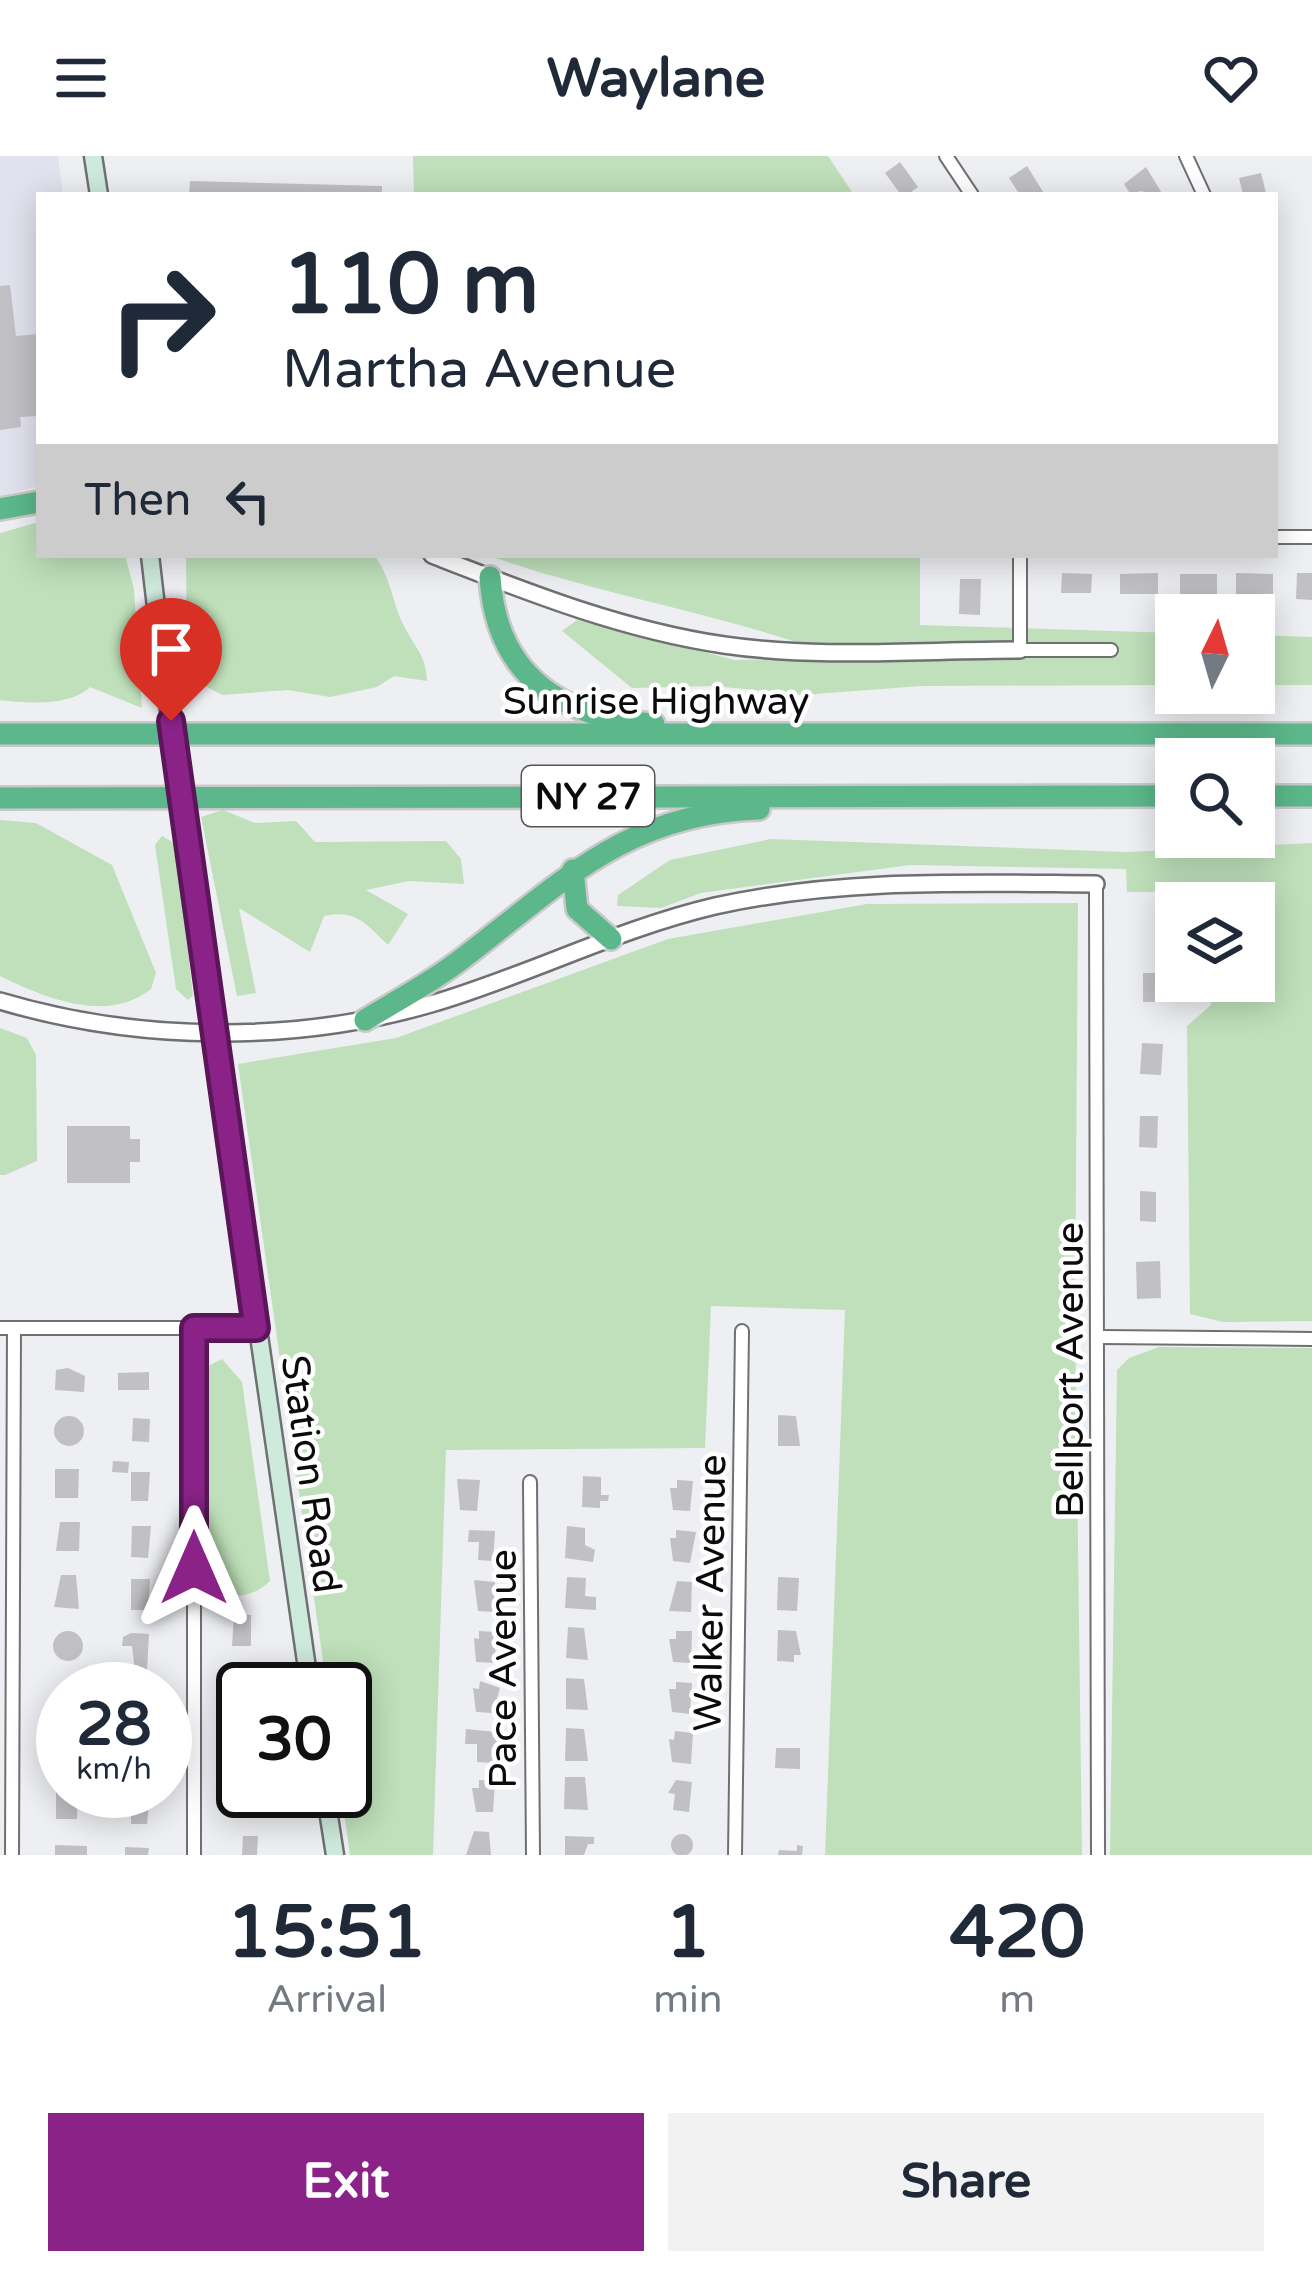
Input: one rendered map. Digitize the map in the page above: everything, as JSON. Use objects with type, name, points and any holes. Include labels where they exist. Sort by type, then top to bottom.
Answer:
[{"type":"highway","points":[[0,509],[36,503]]},
{"type":"highway","points":[[490,577],[497,628],[508,652],[530,679],[562,701],[643,724],[846,737]]},
{"type":"highway","name":"Sunrise Highway","points":[[0,734],[1312,734]]},
{"type":"highway","points":[[365,1020],[440,975],[573,870],[643,831],[689,817],[916,796]]},
{"type":"highway","name":"NY 27","points":[[0,798],[1155,796]]},
{"type":"highway","points":[[1275,796],[1312,796]]},
{"type":"highway","points":[[573,870],[577,909],[611,939]]},
{"type":"main road","points":[[94,156],[99,192]]},
{"type":"main road","name":"Station Road","points":[[150,558],[213,1033],[306,1662]]},
{"type":"main road","points":[[330,1818],[335,1855]]},
{"type":"street","points":[[946,156],[970,192]]},
{"type":"street","points":[[1186,156],[1203,192]]},
{"type":"street","points":[[1278,537],[1312,537]]},
{"type":"street","points":[[440,558],[641,628],[725,645],[797,651],[1111,650]]},
{"type":"street","points":[[1019,650],[1020,558]]},
{"type":"street","points":[[0,1001],[100,1023],[213,1033],[365,1020],[432,1004],[709,908],[830,887],[1096,884]]},
{"type":"street","name":"Bellport Avenue","points":[[1096,884],[1101,1337],[1098,1855]]},
{"type":"street","points":[[13,1855],[7,1328],[256,1328]]},
{"type":"street","points":[[194,1328],[194,1855]]},
{"type":"street","name":"Walker Avenue","points":[[735,1855],[742,1331]]},
{"type":"street","points":[[1101,1337],[1312,1339]]},
{"type":"street","name":"Pace Avenue","points":[[530,1482],[533,1855]]},
{"type":"shaded area","points":[[0,156],[58,156],[63,192],[36,192],[36,487],[0,496]]},
{"type":"green space","points":[[413,156],[828,156],[852,192],[414,192]]},
{"type":"green space","points":[[36,523],[36,558],[126,558],[134,589],[142,708],[90,687],[60,701],[0,700],[0,533]]},
{"type":"green space","points":[[186,558],[376,558],[422,659],[427,681],[394,676],[377,687],[330,697],[288,690],[222,695],[187,676]]},
{"type":"green space","points":[[497,558],[920,558],[920,625],[1155,632],[1155,685],[921,686],[802,695],[714,686],[632,688],[562,631],[577,620],[735,660],[840,657]]},
{"type":"green space","points":[[1275,636],[1312,637],[1312,685],[1275,685]]},
{"type":"green space","points":[[223,810],[255,823],[296,821],[315,842],[446,841],[461,859],[464,884],[409,881],[366,890],[408,914],[388,945],[360,920],[335,914],[324,916],[310,952],[239,908],[256,993],[237,996],[201,817]]},
{"type":"green space","points":[[0,820],[36,823],[112,865],[156,973],[151,989],[115,1005],[96,1006],[56,999],[0,976]]},
{"type":"green space","points":[[162,836],[176,844],[193,996],[188,1000],[176,989],[155,845]]},
{"type":"green space","points":[[771,839],[1155,851],[1155,858],[1275,858],[1275,845],[1312,843],[1312,1321],[1223,1322],[1190,1314],[1187,1026],[1211,1002],[1275,1002],[1275,882],[1155,882],[1155,892],[1127,892],[1126,869],[910,865],[701,893],[661,908],[617,906],[618,895],[670,860]]},
{"type":"green space","points":[[1078,903],[1075,1312],[1082,1855],[825,1855],[845,1310],[711,1306],[705,1448],[446,1450],[433,1855],[350,1855],[345,1818],[372,1818],[372,1662],[323,1662],[238,1064],[396,1038],[668,939],[867,904]]},
{"type":"green space","points":[[0,1028],[27,1038],[36,1055],[37,1161],[5,1175],[0,1175]]},
{"type":"green space","points":[[1159,1347],[1312,1348],[1312,1855],[1110,1855],[1117,1370],[1129,1358]]},
{"type":"green space","points":[[222,1359],[242,1382],[270,1581],[240,1595],[208,1588],[200,1370]]},
{"type":"building","points":[[900,162],[918,187],[899,192],[885,173]]},
{"type":"building","points":[[1027,166],[1043,192],[1018,192],[1009,178]]},
{"type":"building","points":[[1146,167],[1161,192],[1129,192],[1124,184]]},
{"type":"building","points":[[1261,173],[1266,192],[1242,192],[1239,178]]},
{"type":"building","points":[[190,181],[382,186],[382,192],[189,192]]},
{"type":"building","points":[[10,285],[16,336],[36,334],[36,416],[20,417],[21,427],[0,430],[0,286]]},
{"type":"building","points":[[1062,573],[1092,574],[1091,593],[1061,593]]},
{"type":"building","points":[[1158,573],[1158,594],[1120,594],[1120,574]]},
{"type":"building","points":[[1236,573],[1273,574],[1273,594],[1236,594]]},
{"type":"building","points":[[1297,573],[1312,573],[1312,600],[1296,599]]},
{"type":"building","points":[[1180,574],[1217,574],[1217,594],[1180,594]]},
{"type":"building","points":[[960,579],[981,579],[980,615],[959,614]]},
{"type":"building","points":[[1143,973],[1155,973],[1155,1002],[1143,1002]]},
{"type":"building","points":[[1142,1043],[1163,1044],[1161,1075],[1140,1074]]},
{"type":"building","points":[[1140,1116],[1158,1116],[1157,1148],[1139,1147]]},
{"type":"building","points":[[67,1126],[130,1126],[130,1139],[140,1139],[140,1162],[130,1162],[130,1183],[67,1183]]},
{"type":"building","points":[[1140,1191],[1156,1192],[1156,1222],[1140,1221]]},
{"type":"building","points":[[1160,1261],[1161,1298],[1137,1299],[1136,1262]]},
{"type":"building","points":[[68,1368],[85,1376],[84,1392],[55,1390],[56,1370]]},
{"type":"building","points":[[149,1372],[149,1390],[118,1390],[118,1373]]},
{"type":"building","points":[[778,1415],[796,1416],[800,1446],[778,1446]]},
{"type":"building","points":[[69,1416],[84,1431],[69,1446],[54,1431]]},
{"type":"building","points":[[133,1418],[150,1419],[149,1442],[132,1441]]},
{"type":"building","points":[[113,1461],[129,1462],[128,1473],[112,1472]]},
{"type":"building","points":[[55,1469],[79,1469],[78,1498],[55,1498]]},
{"type":"building","points":[[131,1472],[150,1472],[148,1501],[131,1501]]},
{"type":"building","points":[[583,1476],[601,1477],[601,1495],[609,1495],[608,1501],[600,1501],[600,1508],[582,1507]]},
{"type":"building","points":[[457,1479],[480,1480],[477,1511],[460,1510]]},
{"type":"building","points":[[677,1480],[693,1481],[690,1511],[673,1510],[670,1488],[677,1488]]},
{"type":"building","points":[[60,1522],[80,1522],[79,1551],[56,1551]]},
{"type":"building","points":[[132,1526],[151,1526],[148,1558],[131,1557]]},
{"type":"building","points":[[567,1526],[585,1528],[585,1545],[595,1550],[593,1562],[565,1558]]},
{"type":"building","points":[[469,1530],[495,1531],[493,1561],[478,1560],[479,1542],[468,1542]]},
{"type":"building","points":[[676,1530],[696,1532],[690,1563],[673,1561],[670,1538],[676,1538]]},
{"type":"building","points":[[61,1575],[76,1575],[79,1609],[54,1607]]},
{"type":"building","points":[[567,1577],[586,1578],[585,1596],[596,1597],[596,1610],[565,1608]]},
{"type":"building","points":[[778,1577],[799,1578],[797,1611],[777,1610]]},
{"type":"building","points":[[131,1579],[150,1579],[148,1610],[131,1610]]},
{"type":"building","points":[[474,1580],[495,1582],[493,1612],[478,1611]]},
{"type":"building","points":[[677,1581],[692,1582],[691,1612],[669,1611]]},
{"type":"building","points":[[234,1615],[251,1615],[251,1646],[232,1646]]},
{"type":"building","points":[[568,1627],[584,1628],[588,1660],[566,1658]]},
{"type":"building","points":[[778,1630],[796,1631],[801,1655],[794,1655],[794,1662],[777,1661]]},
{"type":"building","points":[[68,1631],[79,1635],[83,1646],[79,1657],[68,1661],[57,1657],[53,1646],[57,1635]]},
{"type":"building","points":[[479,1631],[496,1632],[495,1663],[476,1662],[474,1638],[479,1639]]},
{"type":"building","points":[[676,1631],[692,1631],[691,1663],[673,1662],[669,1639],[676,1639]]},
{"type":"building","points":[[149,1634],[147,1662],[134,1662],[132,1646],[122,1646],[123,1637]]},
{"type":"building","points":[[566,1678],[584,1679],[588,1710],[566,1709]]},
{"type":"building","points":[[480,1681],[500,1688],[493,1713],[476,1712],[473,1688],[479,1689]]},
{"type":"building","points":[[676,1682],[692,1683],[690,1714],[672,1712],[669,1689],[676,1689]]},
{"type":"building","points":[[566,1728],[584,1729],[588,1761],[565,1761]]},
{"type":"building","points":[[466,1729],[495,1732],[499,1749],[494,1749],[494,1763],[477,1762],[477,1744],[465,1744]]},
{"type":"building","points":[[675,1731],[693,1733],[691,1764],[672,1762],[669,1739],[674,1740]]},
{"type":"building","points":[[776,1748],[800,1748],[800,1769],[775,1768]]},
{"type":"building","points":[[565,1777],[585,1777],[588,1810],[564,1809]]},
{"type":"building","points":[[479,1780],[495,1781],[493,1812],[476,1812],[472,1788],[479,1788]]},
{"type":"building","points":[[676,1780],[692,1782],[689,1812],[673,1810],[675,1794],[668,1793]]},
{"type":"building","points":[[131,1818],[148,1818],[147,1824],[131,1824]]},
{"type":"building","points":[[474,1831],[489,1832],[491,1855],[466,1855]]},
{"type":"building","points":[[243,1836],[258,1836],[257,1855],[242,1855]]},
{"type":"building","points":[[565,1836],[594,1837],[594,1844],[588,1844],[584,1855],[565,1855]]},
{"type":"building","points":[[674,1837],[690,1837],[690,1853],[674,1853]]},
{"type":"building","points":[[55,1845],[87,1846],[87,1855],[55,1855]]},
{"type":"building","points":[[797,1845],[803,1846],[802,1855],[778,1855],[779,1850],[797,1851]]},
{"type":"building","points":[[125,1847],[149,1848],[148,1855],[125,1855]]},
{"type":"route","points":[[171,721],[256,1328],[194,1328],[194,1568]]}]
